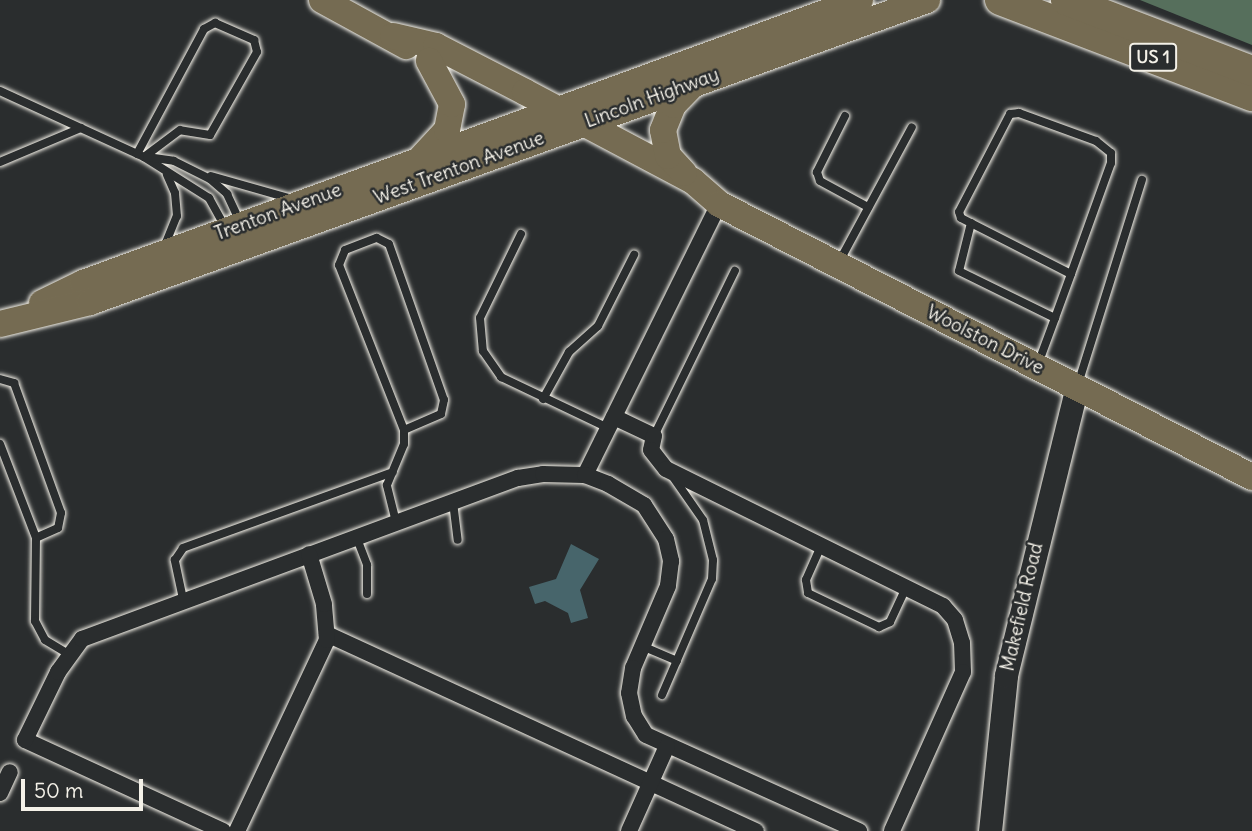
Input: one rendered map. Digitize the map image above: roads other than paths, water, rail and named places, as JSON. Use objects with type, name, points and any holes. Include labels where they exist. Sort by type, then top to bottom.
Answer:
[{"type":"highway","name":"US 1","points":[[1000,0],[1071,10],[1252,71]]},
{"type":"highway","name":"US 1","points":[[1071,10],[1252,96]]},
{"type":"main road","name":"Lincoln Highway","points":[[322,0],[393,36],[429,61],[559,120],[694,82],[927,0]]},
{"type":"main road","name":"Lincoln Highway","points":[[559,120],[860,0]]},
{"type":"main road","name":"Lincoln Highway","points":[[393,36],[436,46],[559,120]]},
{"type":"main road","points":[[415,162],[439,142],[450,118],[447,90],[429,61]]},
{"type":"main road","points":[[693,181],[668,156],[663,130],[673,105],[694,82]]},
{"type":"main road","name":"Trenton Avenue","points":[[0,324],[83,283],[155,256],[236,234],[320,196],[415,162],[559,120]]},
{"type":"main road","name":"Woolston Drive","points":[[559,120],[693,181],[719,204]]},
{"type":"main road","name":"Woolston Drive","points":[[559,120],[685,196],[719,204],[1252,477]]},
{"type":"main road","name":"West Trenton Avenue","points":[[0,324],[90,302],[236,234],[559,120]]},
{"type":"street","points":[[585,475],[719,204]]},
{"type":"street","name":"Makefield Road","points":[[990,831],[1006,675],[1077,387]]},
{"type":"street","points":[[611,423],[654,436],[651,450],[666,469],[943,606],[954,620],[964,656],[963,672],[892,831]]},
{"type":"street","points":[[223,831],[25,740],[68,654],[96,630],[519,478],[585,475],[644,505],[666,539],[671,561],[668,586],[642,646],[629,693],[634,716],[646,736],[859,831]]},
{"type":"street","points":[[237,831],[327,634],[324,604],[309,554]]},
{"type":"street","points":[[327,634],[756,831]]},
{"type":"street","points":[[629,831],[667,747]]},
{"type":"street","points":[[0,793],[10,772]]},
{"type":"lane","points":[[215,23],[254,40],[257,52],[210,135],[180,130],[141,156],[204,29],[215,23]]},
{"type":"lane","points":[[0,91],[141,156],[167,175],[209,198],[236,234]]},
{"type":"lane","points":[[1037,367],[1071,274],[1111,163],[1111,153],[1096,141],[1019,113],[1010,114],[959,212],[971,223],[1071,274]]},
{"type":"lane","points":[[845,116],[817,173],[820,181],[868,207]]},
{"type":"lane","points":[[838,265],[912,127]]},
{"type":"lane","points":[[0,162],[81,128]]},
{"type":"lane","points":[[141,156],[174,161],[227,194],[236,234]]},
{"type":"lane","points":[[192,170],[280,197],[320,196]]},
{"type":"lane","points":[[155,256],[169,239],[177,216],[175,193],[167,175]]},
{"type":"lane","points":[[1077,387],[1142,180]]},
{"type":"lane","points":[[971,223],[959,271],[1055,318]]},
{"type":"lane","points":[[521,234],[485,302],[480,335],[490,366],[502,377],[543,399],[611,423]]},
{"type":"lane","points":[[396,522],[387,493],[404,444],[404,430],[339,265],[345,250],[377,238],[389,244],[444,400],[441,414],[404,430]]},
{"type":"lane","points":[[543,399],[562,361],[598,326],[634,256]]},
{"type":"lane","points":[[654,436],[735,271]]},
{"type":"lane","points":[[0,379],[14,383],[61,513],[58,528],[36,538]]},
{"type":"lane","points":[[0,444],[36,538],[34,621],[45,640],[68,654]]},
{"type":"lane","points":[[662,695],[709,590],[713,560],[703,520],[666,469]]},
{"type":"lane","points":[[183,599],[175,560],[183,548],[393,472]]},
{"type":"lane","points":[[453,502],[458,540]]},
{"type":"lane","points":[[356,536],[367,565],[367,594]]},
{"type":"lane","points":[[821,546],[806,580],[808,593],[879,627],[890,622],[906,588]]},
{"type":"lane","points":[[642,646],[677,661]]},
{"type":"water","points":[[571,544],[599,559],[580,590],[588,618],[571,623],[568,613],[545,601],[535,604],[529,587],[556,579]]}]
